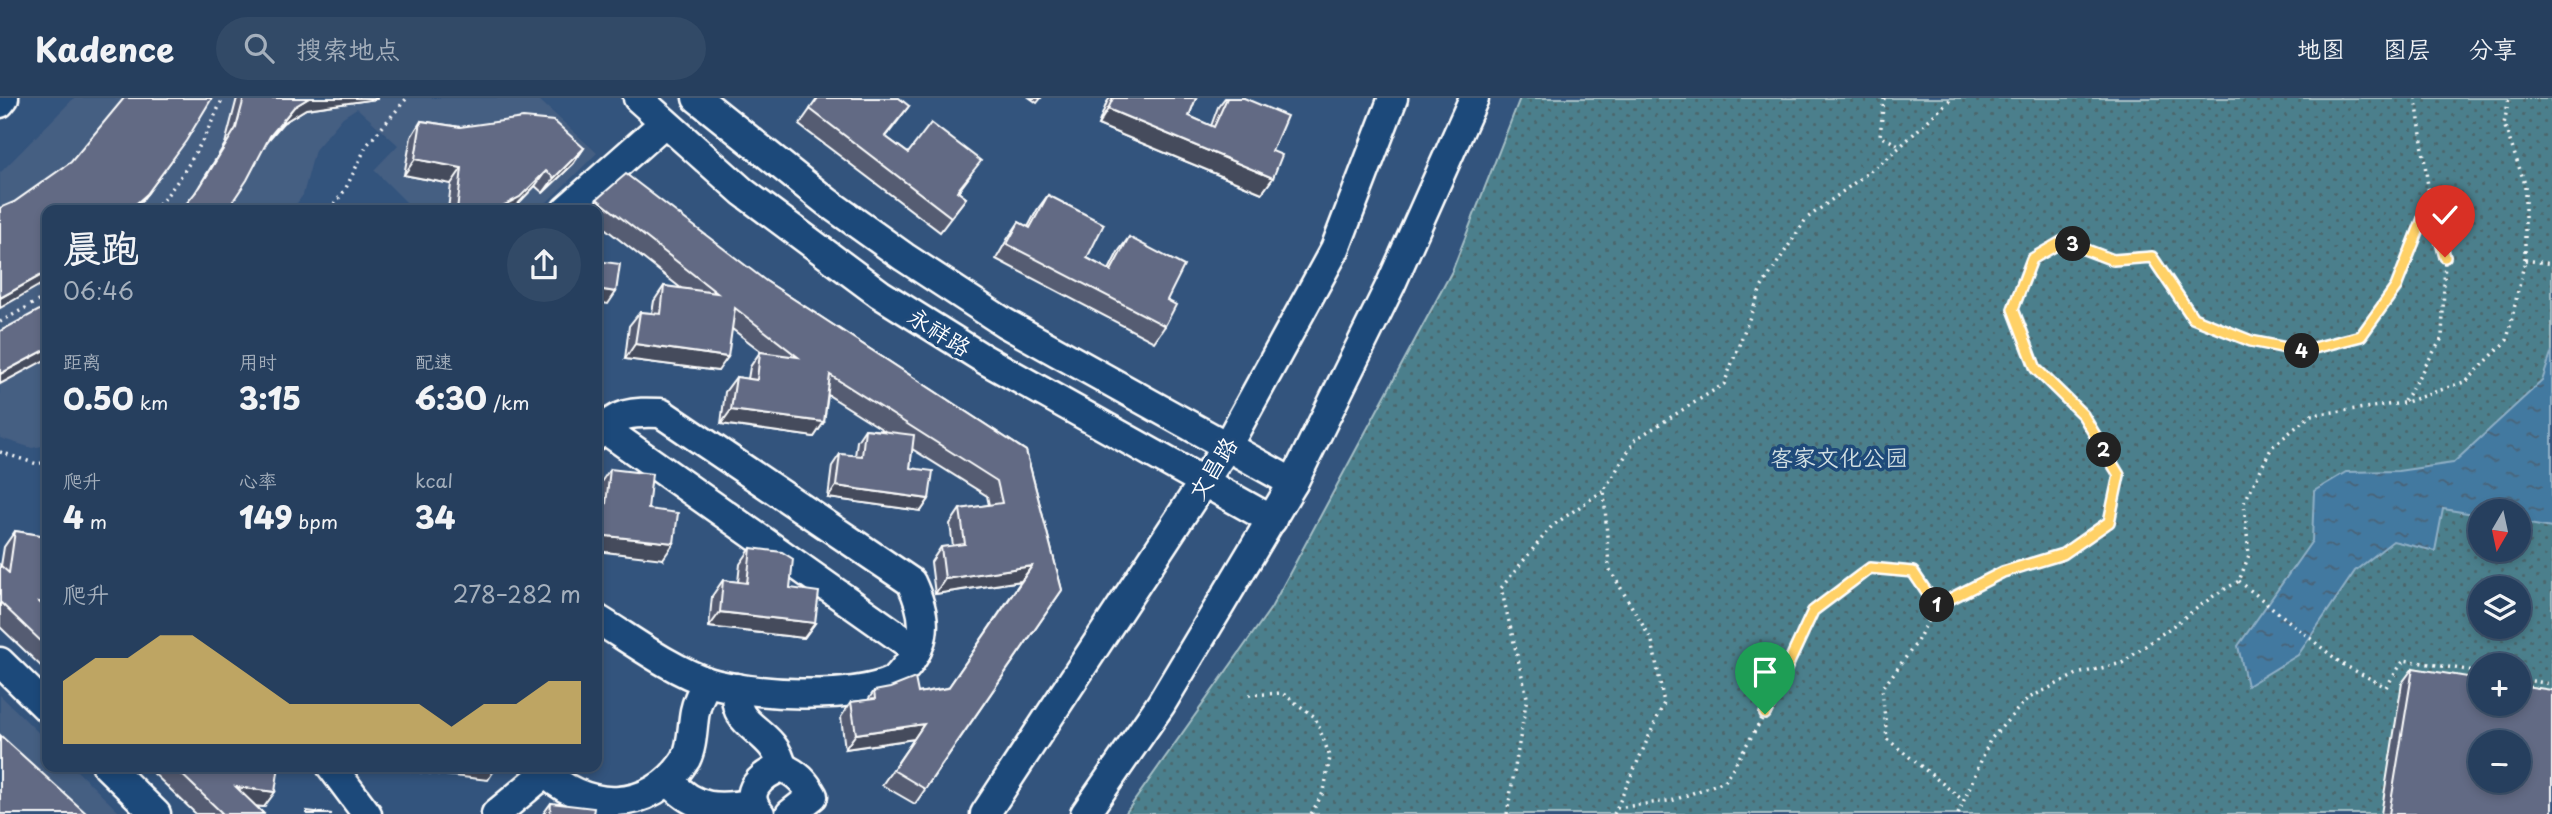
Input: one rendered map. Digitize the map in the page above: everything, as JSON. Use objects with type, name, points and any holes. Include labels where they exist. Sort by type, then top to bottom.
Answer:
[{"type":"street","points":[[0,103],[4,98]]},
{"type":"street","name":"永祥路","points":[[638,98],[743,192],[880,294],[984,359],[1272,520]]},
{"type":"street","name":"永祥路","points":[[698,98],[827,202],[1004,323],[1293,483]]},
{"type":"street","name":"文昌路","points":[[985,814],[1227,446],[1335,249],[1394,98]]},
{"type":"street","points":[[1085,814],[1161,704],[1293,483],[1391,284],[1474,98]]},
{"type":"street","points":[[572,205],[664,123]]},
{"type":"street","points":[[602,430],[610,420],[623,415],[661,414],[900,573],[911,582],[922,606],[924,622],[917,650],[895,680],[873,687],[822,693],[737,688],[707,681],[660,658],[602,622]]},
{"type":"street","points":[[602,433],[917,650]]},
{"type":"street","points":[[0,663],[42,703]]},
{"type":"street","points":[[543,772],[569,795],[622,812],[653,799],[671,783],[687,757],[695,711],[707,681]]},
{"type":"street","points":[[737,688],[734,703],[740,718],[770,741],[779,754],[782,767]]},
{"type":"street","points":[[671,783],[694,803],[712,807],[757,809],[753,794],[759,779],[782,767],[805,782],[813,796],[793,813]]},
{"type":"street","points":[[113,772],[156,814]]},
{"type":"street","points":[[336,772],[367,814]]},
{"type":"street","points":[[496,814],[539,772]]},
{"type":"path","points":[[158,205],[205,138],[223,98]]},
{"type":"path","points":[[334,205],[345,190],[366,145],[407,98]]},
{"type":"path","points":[[1884,98],[1880,136],[1901,146]]},
{"type":"path","points":[[1507,814],[1527,697],[1500,588],[1552,526],[1604,490],[1636,439],[1724,384],[1762,288],[1806,219],[1901,146],[1952,98]]},
{"type":"path","points":[[2403,403],[2442,338],[2445,257],[2430,201],[2416,98]]},
{"type":"path","points":[[1958,814],[1990,740],[2027,699],[2077,674],[2122,663],[2215,595],[2239,581],[2249,555],[2244,503],[2272,447],[2311,415],[2403,403],[2467,381],[2507,340],[2525,260],[2525,184],[2504,124],[2509,98]]},
{"type":"path","points":[[1963,800],[1887,740],[1882,689],[1915,645],[1936,606],[2003,572],[2063,554],[2109,522],[2119,475],[2083,415],[2036,369],[2013,309],[2032,259],[2063,241],[2113,260],[2152,257],[2193,318],[2251,341],[2302,351],[2361,336],[2396,287],[2430,201]]},
{"type":"path","points":[[2525,260],[2552,264]]},
{"type":"path","points":[[0,322],[42,299]]},
{"type":"path","points":[[0,452],[37,464],[42,463]]},
{"type":"path","points":[[1604,490],[1609,568],[1652,641],[1664,703],[1614,814]]},
{"type":"path","points":[[1617,808],[1674,800],[1725,781],[1765,714],[1813,611],[1870,568],[1913,572],[1936,606]]},
{"type":"path","points":[[2239,581],[2342,664],[2386,687],[2404,660],[2468,670]]},
{"type":"path","points":[[2531,680],[2552,684]]},
{"type":"path","points":[[1249,695],[1282,693],[1315,717],[1330,757],[1324,790],[1311,814]]},
{"type":"shaded area","points":[[74,98],[537,98],[597,153],[544,205],[409,205],[374,170],[398,145],[357,108],[343,117],[315,150],[303,195],[296,205],[42,205],[42,446],[32,448],[0,438],[0,173]]},
{"type":"shaded area","points":[[0,695],[42,736],[42,772],[78,772],[121,814],[0,814]]},
{"type":"green space","name":"客家文化公园","points":[[1520,98],[2552,98],[2552,814],[1125,814],[1271,608],[1452,271]]},
{"type":"water","points":[[2552,351],[2552,528],[2531,524],[2531,499],[2468,499],[2468,513],[2443,509],[2435,551],[2393,541],[2355,571],[2298,655],[2247,686],[2238,646],[2312,541],[2314,491],[2346,472],[2398,471],[2453,463],[2542,381]]},
{"type":"building","points":[[124,98],[212,98],[186,141],[147,194],[135,205],[42,205],[42,275],[0,298],[0,208],[14,202],[71,162]]},
{"type":"building","points":[[244,98],[309,98],[294,107],[270,136],[230,205],[185,205],[200,187],[236,128]]},
{"type":"building","points":[[818,98],[899,98],[909,106],[885,136],[908,153],[931,123],[981,161],[957,191],[966,198],[951,217],[810,109]]},
{"type":"building","points":[[1113,98],[1196,98],[1189,116],[1214,127],[1227,98],[1244,98],[1287,116],[1272,151],[1282,155],[1273,178],[1108,109]]},
{"type":"building","points":[[523,118],[554,121],[584,148],[554,178],[546,171],[520,197],[505,205],[458,205],[462,168],[415,159],[421,121],[460,127]]},
{"type":"building","points":[[626,174],[766,281],[1026,451],[1062,590],[925,789],[893,770],[924,724],[856,734],[851,702],[875,699],[874,691],[915,678],[918,693],[948,688],[1032,566],[945,579],[941,547],[965,544],[960,509],[1002,503],[997,481],[830,375],[824,422],[731,410],[736,377],[757,380],[760,352],[798,357],[735,308],[728,357],[635,344],[640,312],[661,314],[664,286],[717,293],[597,199]]},
{"type":"building","points":[[1048,195],[1104,224],[1087,258],[1111,271],[1129,237],[1184,266],[1167,300],[1176,305],[1165,326],[1007,244],[1019,222],[1030,228]]},
{"type":"building","points":[[602,262],[620,264],[616,292],[602,290]]},
{"type":"building","points":[[42,309],[42,352],[0,374],[0,331]]},
{"type":"building","points":[[865,429],[914,435],[910,468],[933,471],[929,499],[836,486],[840,454],[862,456]]},
{"type":"building","points":[[610,469],[652,474],[648,509],[678,513],[674,543],[602,536],[602,504],[606,504]]},
{"type":"building","points":[[15,531],[42,535],[42,602],[39,602],[42,605],[42,642],[0,602],[0,565],[9,573]]},
{"type":"building","points":[[751,548],[782,552],[793,559],[790,588],[819,592],[815,623],[720,612],[723,580],[747,583]]},
{"type":"building","points":[[2413,668],[2468,677],[2468,716],[2531,716],[2531,687],[2552,690],[2552,814],[2389,814]]},
{"type":"building","points":[[0,735],[87,814],[0,814]]},
{"type":"building","points":[[179,772],[278,772],[275,792],[236,787],[264,814],[223,814]]},
{"type":"building","points":[[551,803],[594,808],[593,814],[550,814]]},
{"type":"building","points":[[307,811],[332,814],[307,814]]},
{"type":"route","points":[[1765,714],[1813,611],[1870,568],[1913,572],[1936,606],[2003,572],[2063,554],[2109,522],[2119,475],[2083,415],[2036,369],[2013,309],[2032,259],[2063,241],[2113,260],[2152,257],[2193,318],[2251,341],[2302,351],[2361,336],[2396,287],[2430,201],[2445,257]]}]
